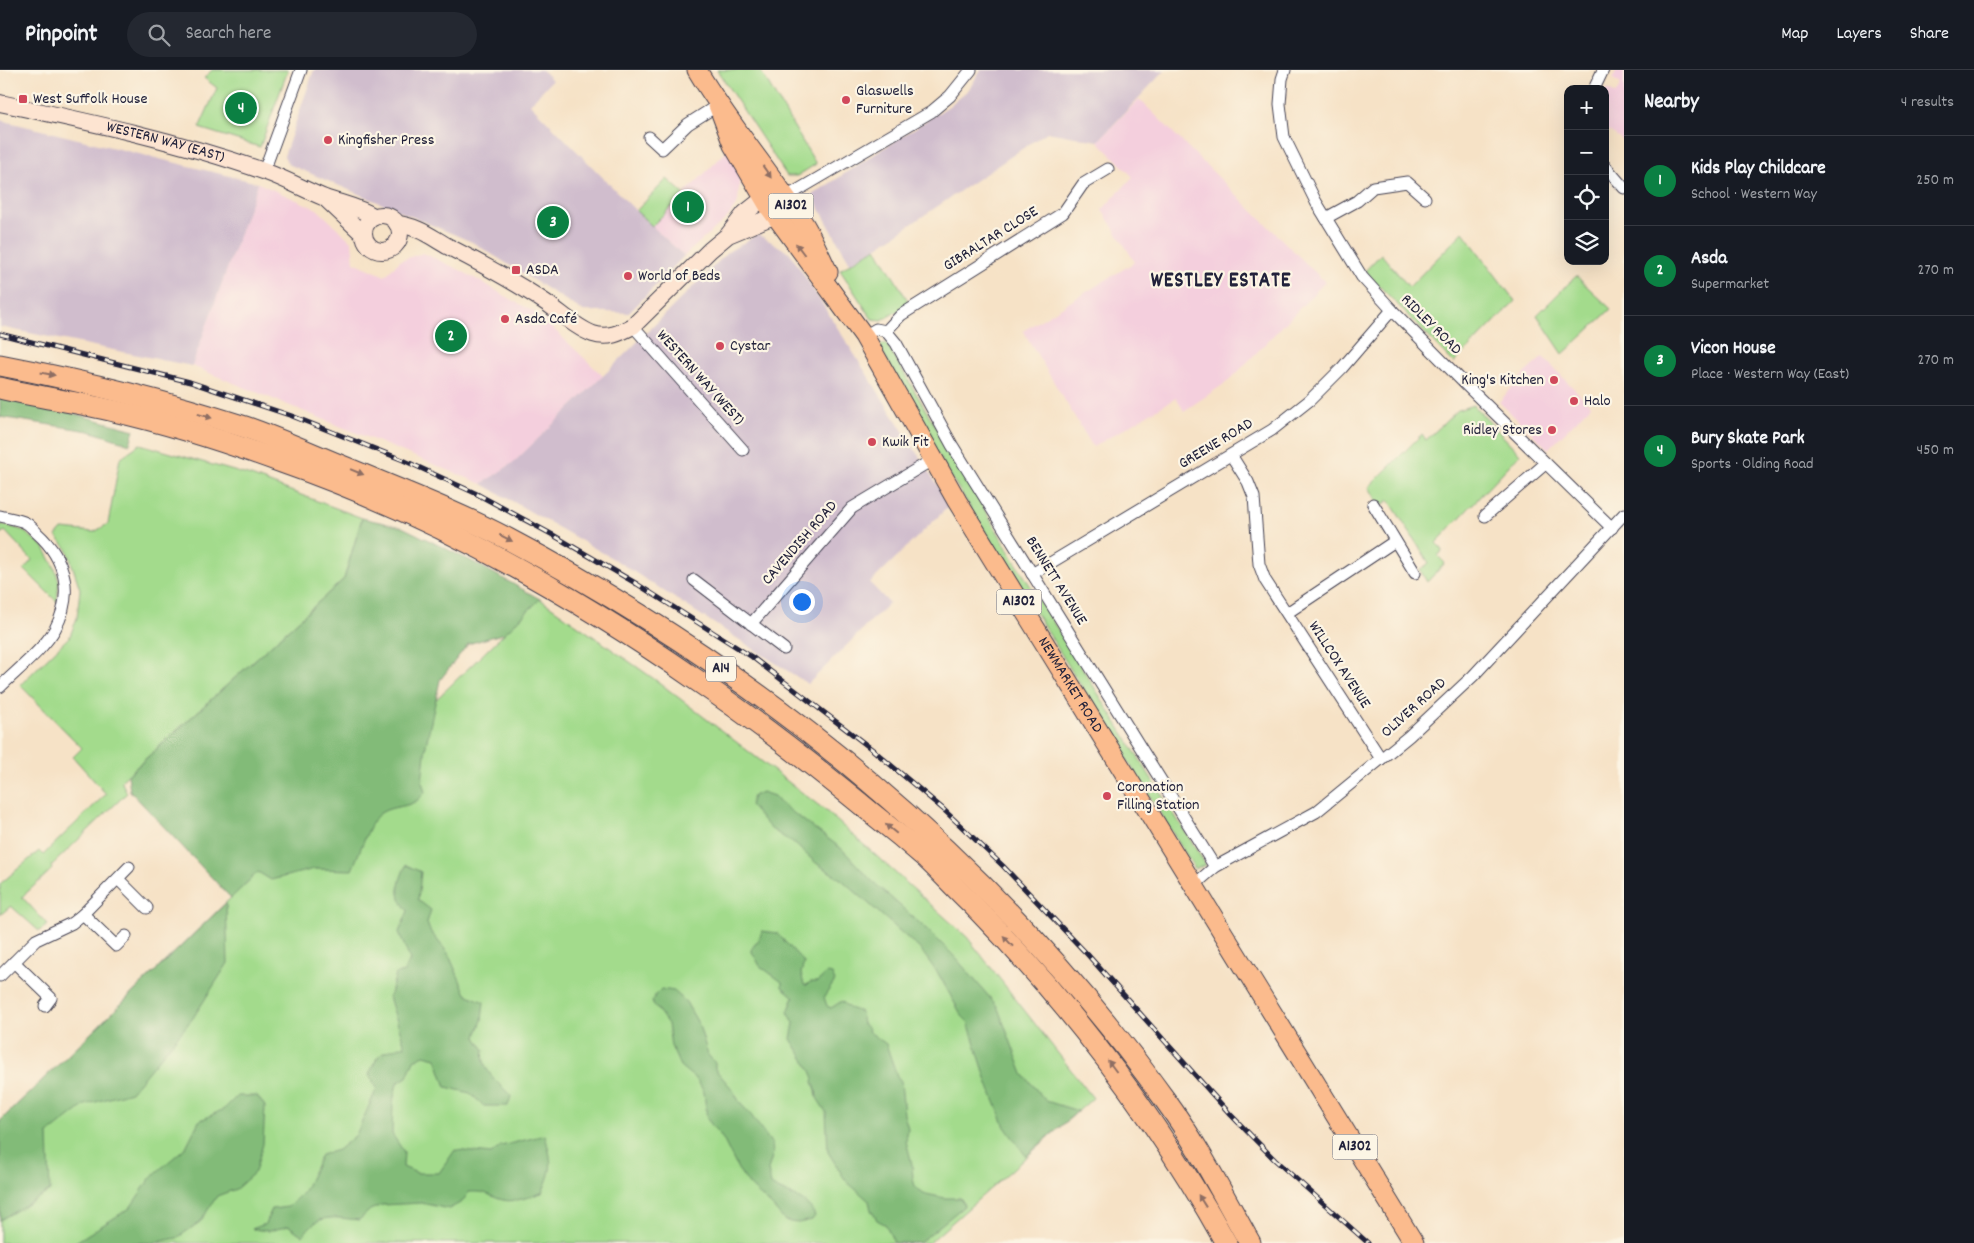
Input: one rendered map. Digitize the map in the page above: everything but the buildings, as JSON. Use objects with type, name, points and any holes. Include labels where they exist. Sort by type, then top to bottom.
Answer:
[{"type":"highway","name":"A14","points":[[0,365],[79,380],[246,428],[437,505],[507,538],[601,592],[664,631],[752,690],[854,768],[954,857],[1014,917],[1082,992],[1165,1099],[1186,1131],[1250,1243]]},
{"type":"highway","name":"A14","points":[[0,388],[115,411],[190,433],[286,463],[394,507],[496,555],[599,615],[654,650],[748,715],[839,786],[927,859],[1003,936],[1076,1018],[1122,1078],[1166,1142],[1226,1243]]},
{"type":"main road","name":"NEWMARKET ROAD","points":[[697,70],[718,105],[786,197],[805,227],[850,316]]},
{"type":"main road","name":"NEWMARKET ROAD","points":[[718,105],[734,145],[764,198],[864,336],[932,460],[1414,1243]]},
{"type":"street","points":[[264,171],[301,70]]},
{"type":"street","points":[[728,235],[776,215],[782,209],[786,197],[931,112],[950,96],[971,70]]},
{"type":"street","name":"RIDLEY ROAD","points":[[1285,70],[1282,79],[1280,104],[1284,137],[1300,172],[1362,277],[1392,310],[1545,464],[1612,528]]},
{"type":"street","points":[[1596,85],[1603,70]]},
{"type":"street","name":"WESTERN WAY (EAST)","points":[[0,103],[146,135],[264,171],[375,217]]},
{"type":"street","points":[[650,137],[662,149],[688,124],[718,105]]},
{"type":"street","name":"GIBRALTAR CLOSE","points":[[886,331],[901,315],[1063,213],[1083,184],[1108,169]]},
{"type":"street","points":[[1609,171],[1624,188]]},
{"type":"street","points":[[1326,218],[1357,200],[1373,187],[1407,182],[1425,198]]},
{"type":"street","points":[[398,232],[386,216],[375,217],[366,224],[364,235],[368,244],[378,250],[391,248],[398,232],[408,225],[428,233],[436,240],[516,282],[578,326],[593,334],[607,336],[619,333],[633,326],[710,250],[728,235],[745,213],[764,198],[773,194],[786,197]]},
{"type":"street","name":"WESTERN WAY (EAST)","points":[[326,198],[364,235]]},
{"type":"street","name":"GREENE ROAD","points":[[1032,574],[1272,430],[1310,400],[1342,368],[1392,310]]},
{"type":"street","name":"WESTERN WAY (WEST)","points":[[633,326],[743,450]]},
{"type":"street","points":[[864,336],[876,328],[886,331]]},
{"type":"street","name":"BENNETT AVENUE","points":[[886,331],[896,343],[952,445],[1216,867]]},
{"type":"street","name":"WILLCOX AVENUE","points":[[1230,455],[1248,482],[1254,496],[1259,564],[1265,580],[1381,759]]},
{"type":"street","name":"CAVENDISH ROAD","points":[[751,624],[852,508],[932,460]]},
{"type":"street","points":[[1485,516],[1545,464]]},
{"type":"street","points":[[1373,504],[1415,573]]},
{"type":"street","name":"OLIVER ROAD","points":[[1193,886],[1216,867],[1316,812],[1409,736],[1473,676],[1624,514]]},
{"type":"street","points":[[0,516],[26,523],[46,541],[61,565],[66,585],[64,607],[56,628],[47,641],[0,687]]},
{"type":"street","name":"WILLCOX AVENUE","points":[[1287,613],[1395,541]]},
{"type":"street","points":[[694,580],[784,649]]},
{"type":"street","points":[[0,976],[36,940],[72,923],[83,914],[129,868]]},
{"type":"street","points":[[118,879],[147,908]]},
{"type":"street","points":[[83,914],[116,946],[126,936]]},
{"type":"street","points":[[14,962],[51,998],[45,1006]]},
{"type":"shaded area","points":[[314,70],[542,70],[552,80],[530,104],[636,211],[684,256],[629,313],[583,311],[472,242],[288,164],[284,156]]},
{"type":"shaded area","points":[[981,70],[1165,70],[1098,141],[1047,132],[876,248],[850,263],[812,195],[949,106],[969,89]]},
{"type":"shaded area","points":[[1617,70],[1624,70],[1624,141],[1609,131],[1609,90],[1616,94],[1621,84],[1613,79]]},
{"type":"shaded area","points":[[1139,99],[1325,282],[1230,380],[1184,411],[1176,398],[1093,447],[1023,331],[1135,262],[1102,210],[1133,177],[1098,141]]},
{"type":"shaded area","points":[[0,120],[258,183],[192,366],[0,327]]},
{"type":"shaded area","points":[[728,150],[740,173],[738,202],[728,217],[684,256],[636,211],[667,179],[684,194]]},
{"type":"shaded area","points":[[258,183],[317,209],[352,242],[354,262],[385,276],[401,260],[423,253],[460,270],[539,315],[603,376],[514,462],[482,484],[192,366]]},
{"type":"shaded area","points":[[758,234],[790,253],[950,505],[870,583],[889,603],[808,684],[617,561],[482,484],[514,462],[728,252]]},
{"type":"shaded area","points":[[1543,357],[1591,406],[1548,449],[1499,402],[1526,372]]},
{"type":"green space","points":[[212,70],[288,70],[260,147],[199,128],[217,88],[204,78]]},
{"type":"green space","points":[[717,70],[760,70],[816,164],[797,176],[787,176]]},
{"type":"green space","points":[[667,179],[684,194],[652,226],[636,211]]},
{"type":"green space","points":[[1463,232],[1515,301],[1454,363],[1365,271],[1381,254],[1409,287]]},
{"type":"green space","points":[[876,248],[910,304],[882,320],[872,319],[840,270]]},
{"type":"green space","points":[[1576,276],[1611,309],[1563,354],[1537,315]]},
{"type":"green space","points":[[887,344],[1016,563],[1206,865],[1195,869],[937,454],[879,346]]},
{"type":"green space","points":[[0,397],[31,402],[134,430],[130,444],[89,431],[0,417]]},
{"type":"green space","points":[[1473,405],[1520,454],[1436,543],[1443,550],[1438,556],[1445,563],[1427,582],[1420,570],[1429,563],[1389,500],[1380,507],[1369,487],[1422,434],[1426,440],[1458,410]]},
{"type":"green space","points":[[140,444],[251,476],[362,518],[344,579],[121,781],[127,793],[51,866],[52,869],[22,897],[48,925],[39,931],[11,906],[0,915],[0,884],[39,851],[43,855],[106,794],[73,757],[82,748],[20,685],[70,636],[77,618],[80,589],[67,549],[56,536],[62,529],[94,532],[108,524],[120,458]]},
{"type":"green space","points":[[362,518],[402,527],[475,563],[540,599],[505,633],[468,644],[440,680],[426,745],[422,782],[425,792],[420,798],[408,805],[389,809],[377,816],[367,834],[352,870],[314,869],[271,880],[258,872],[231,898],[130,791],[128,775],[344,579]]},
{"type":"green space","points":[[0,524],[22,530],[43,546],[54,566],[59,581],[57,602],[24,569],[32,560],[5,531],[0,534]]},
{"type":"green space","points":[[540,599],[657,681],[826,811],[967,937],[1093,1098],[929,1243],[0,1243],[0,1121]]},
{"type":"green space","points":[[762,792],[774,796],[780,803],[842,849],[871,880],[954,956],[997,1006],[1023,1074],[1046,1101],[1078,1111],[1026,1156],[1005,1127],[989,1087],[968,1022],[962,1016],[939,975],[920,949],[842,880],[816,863],[796,845],[771,829],[750,805],[753,796]]},
{"type":"green space","points":[[406,865],[421,872],[418,900],[431,910],[427,923],[430,931],[448,953],[466,994],[484,1002],[482,1020],[476,1037],[484,1050],[483,1057],[487,1070],[511,1096],[508,1106],[484,1106],[470,1093],[446,1087],[436,1058],[424,1055],[414,1060],[407,1077],[397,1083],[393,1102],[392,1134],[404,1152],[403,1167],[417,1173],[439,1173],[455,1150],[491,1154],[501,1146],[545,1135],[551,1164],[549,1176],[542,1193],[507,1201],[484,1193],[469,1192],[462,1202],[449,1209],[421,1203],[382,1205],[370,1210],[359,1220],[328,1218],[321,1220],[309,1228],[303,1236],[289,1226],[269,1231],[252,1229],[265,1224],[272,1209],[288,1207],[304,1191],[321,1155],[338,1150],[356,1135],[377,1088],[369,1075],[376,1061],[386,1051],[405,1046],[389,997],[396,974],[404,972],[410,960],[399,932],[408,911],[399,894],[399,883]]},
{"type":"green space","points":[[226,903],[228,963],[193,1018],[131,1092],[85,1105],[48,1134],[50,1191],[0,1220],[0,1121]]},
{"type":"green space","points":[[762,931],[777,933],[801,959],[804,963],[801,973],[804,985],[810,982],[817,982],[827,973],[832,974],[835,981],[824,997],[827,1006],[831,1008],[842,1001],[849,1008],[861,1012],[863,1024],[869,1029],[868,1031],[886,1044],[897,1076],[901,1081],[904,1115],[908,1128],[906,1141],[915,1186],[926,1194],[945,1198],[961,1198],[964,1206],[919,1243],[894,1243],[886,1225],[877,1220],[871,1210],[869,1201],[846,1181],[828,1152],[826,1112],[817,1098],[813,1082],[814,1078],[810,1069],[791,1039],[794,1023],[788,1012],[794,997],[782,987],[782,982],[760,966],[751,950],[758,942]]},
{"type":"green space","points":[[661,989],[674,991],[686,1002],[699,1025],[708,1055],[715,1063],[715,1069],[733,1090],[740,1103],[772,1144],[773,1153],[768,1170],[771,1185],[802,1200],[815,1216],[812,1220],[798,1223],[785,1221],[750,1186],[738,1169],[723,1139],[707,1119],[704,1092],[697,1080],[680,1066],[671,1046],[668,1024],[652,1002],[655,995]]},
{"type":"green space","points":[[237,1096],[257,1096],[265,1106],[263,1144],[255,1172],[236,1189],[217,1196],[200,1222],[177,1238],[152,1243],[74,1243],[130,1208],[151,1177],[186,1147],[199,1121],[224,1109]]},
{"type":"railway","points":[[0,334],[190,382],[292,416],[403,460],[475,493],[553,535],[637,584],[752,657],[873,750],[943,809],[1003,866],[1087,954],[1230,1114],[1275,1160],[1368,1243]]},
{"type":"place","name":"West Suffolk House","points":[[23,99]]},
{"type":"place","name":"Glaswells Furniture","points":[[846,100]]},
{"type":"place","name":"Bury Skate Park","points":[[241,108]]},
{"type":"place","name":"Kingfisher Press","points":[[328,140]]},
{"type":"place","name":"Kids Play Childcare","points":[[688,207]]},
{"type":"place","name":"Vicon House","points":[[553,222]]},
{"type":"place","name":"ASDA","points":[[516,270]]},
{"type":"place","name":"World of Beds","points":[[628,276]]},
{"type":"place","name":"Asda Café","points":[[505,319]]},
{"type":"place","name":"Asda","points":[[451,336]]},
{"type":"place","name":"Cystar","points":[[720,346]]},
{"type":"place","name":"King's Kitchen","points":[[1554,380]]},
{"type":"place","name":"Halo","points":[[1574,401]]},
{"type":"place","name":"Ridley Stores","points":[[1552,430]]},
{"type":"place","name":"Kwik Fit","points":[[872,442]]},
{"type":"place","name":"Coronation Filling Station","points":[[1107,796]]},
{"type":"district","name":"WESTLEY ESTATE","points":[[1221,282]]}]
